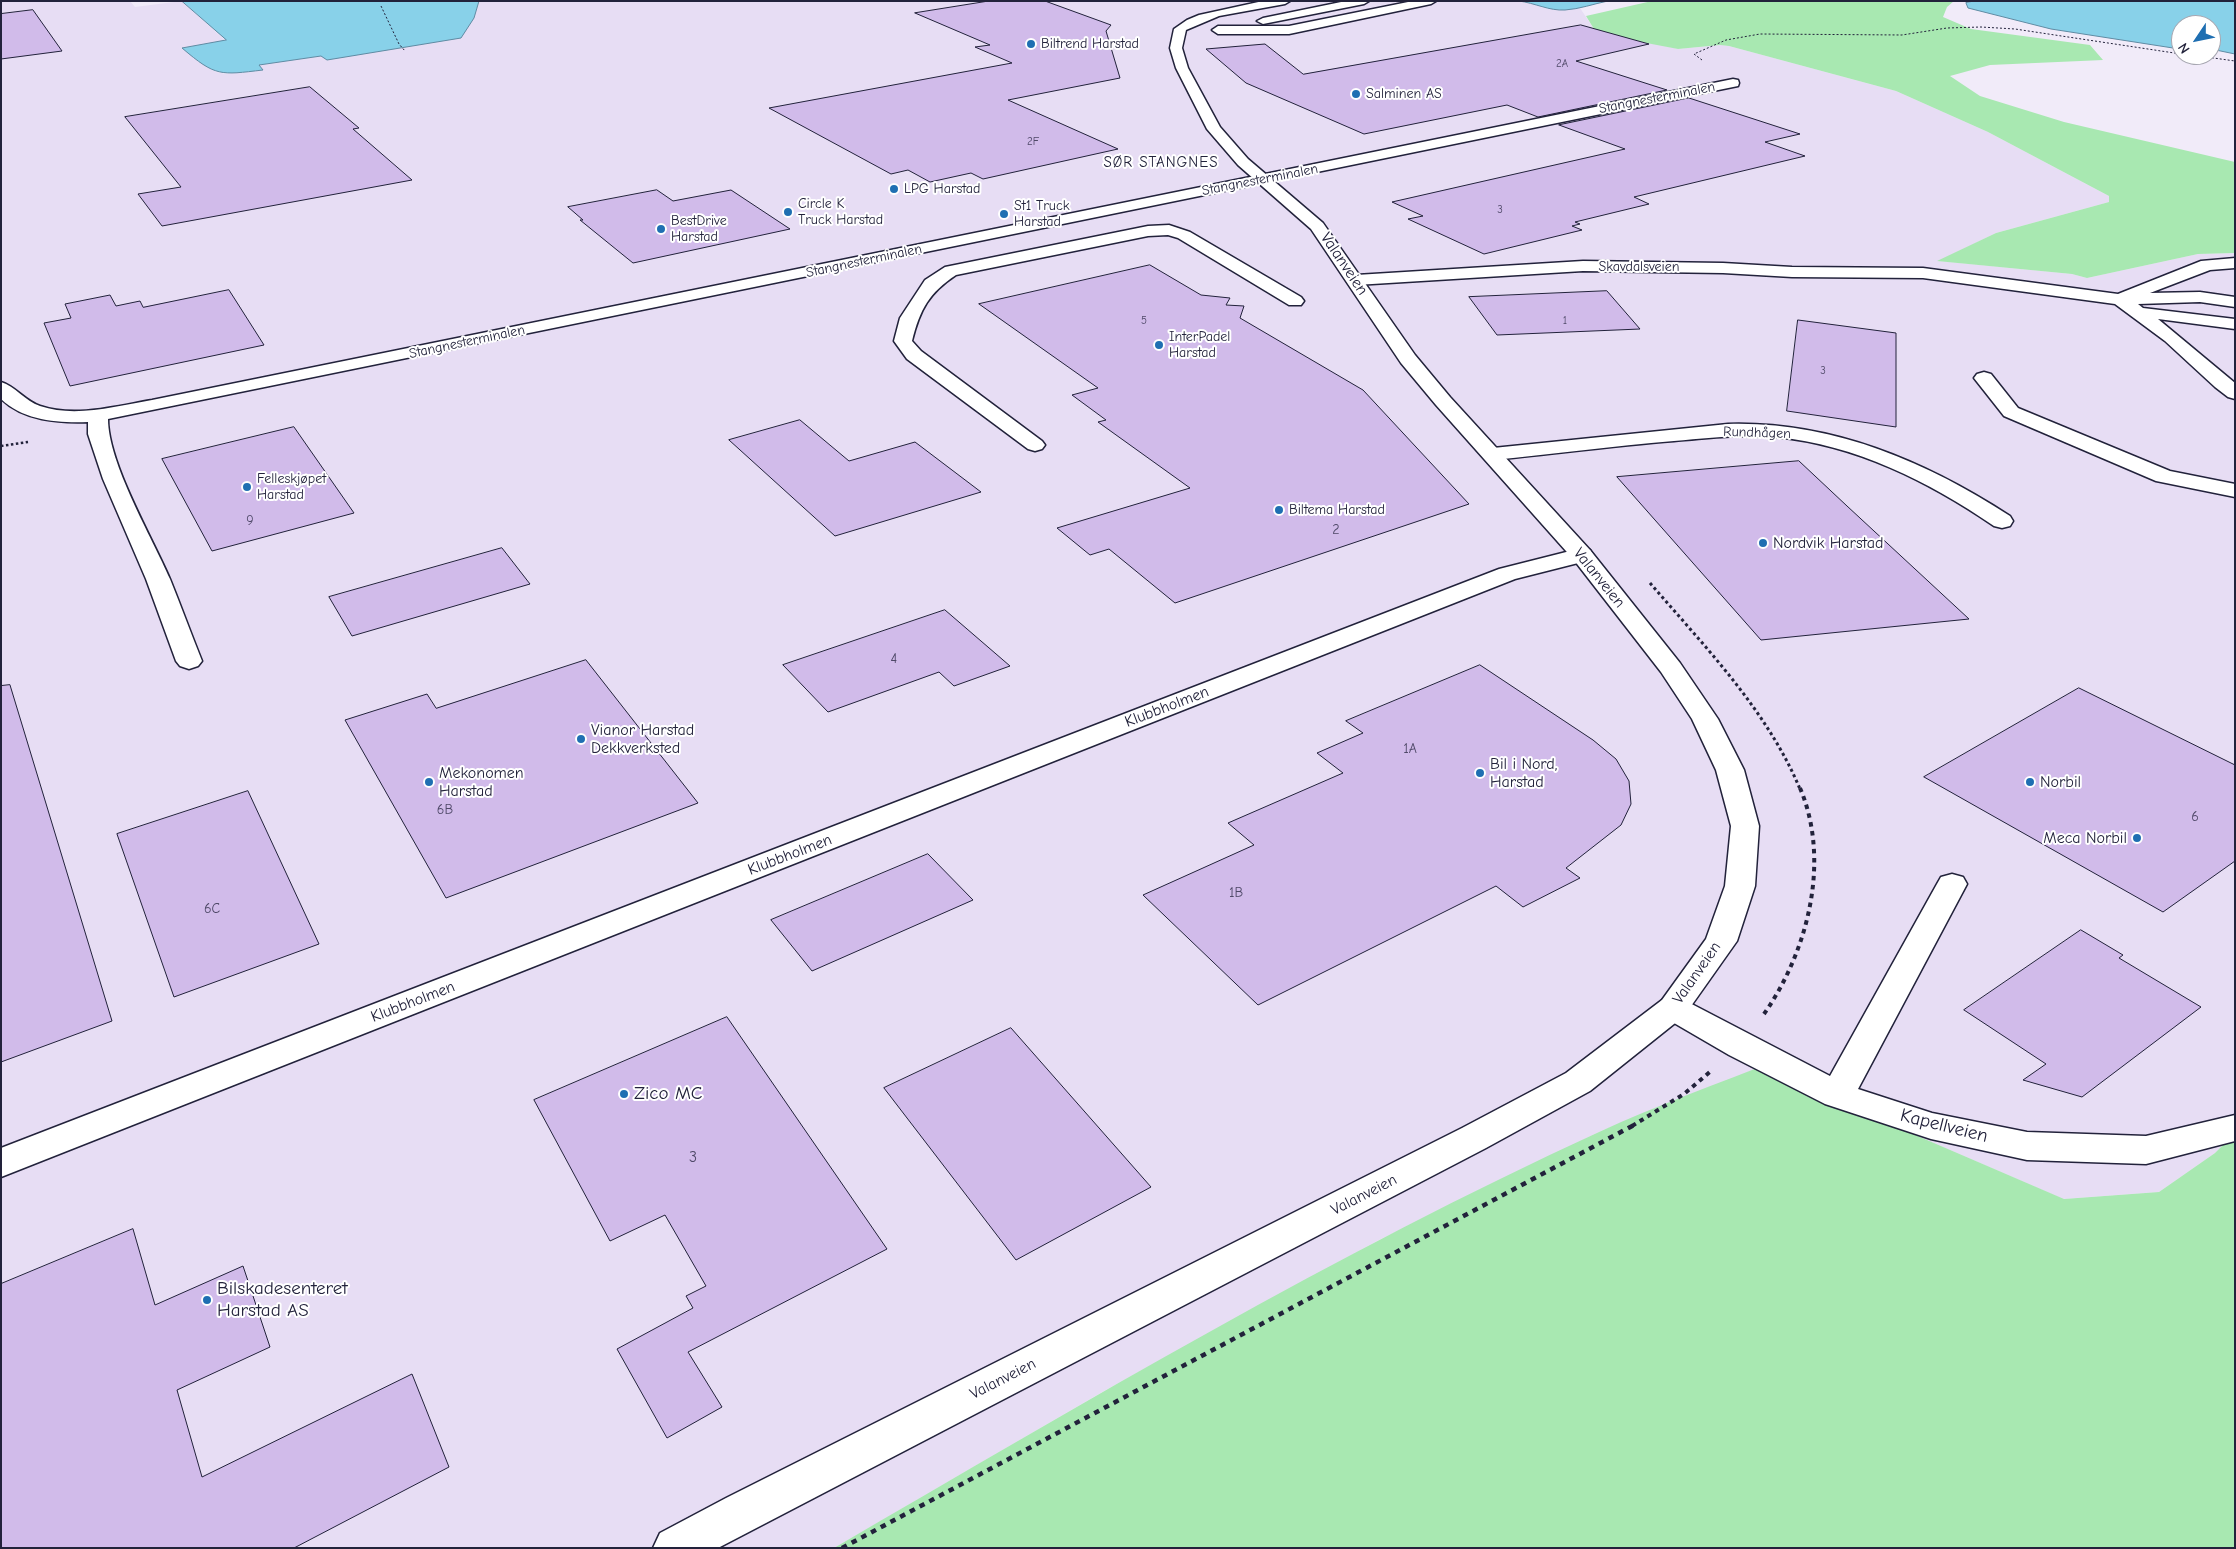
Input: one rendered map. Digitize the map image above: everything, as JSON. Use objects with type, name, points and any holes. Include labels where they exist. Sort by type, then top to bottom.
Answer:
[{"type":"street","points":[[1285,1],[1204,18],[1188,23],[1180,29],[1201,32],[1289,30],[1431,1]]},
{"type":"street","points":[[1201,32],[1364,1]]},
{"type":"street","name":"Valanveien","points":[[675,1548],[741,1512],[1360,1197],[1578,1082],[1673,1008],[1721,941],[1740,886],[1745,826],[1730,770],[1704,719],[1671,668],[1582,556],[1493,454],[1443,402],[1408,359],[1356,280],[1317,226],[1243,162],[1214,129],[1182,68],[1176,48],[1177,38],[1201,32]]},
{"type":"street","name":"Stangnesterminalen","points":[[1,388],[10,399],[30,410],[55,415],[98,416],[1264,180],[1732,83]]},
{"type":"street","points":[[1035,445],[914,354],[903,341],[909,318],[931,284],[951,272],[1148,231],[1169,230],[1184,235],[1296,301]]},
{"type":"street","points":[[946,244],[972,267]]},
{"type":"street","points":[[2127,304],[2206,265],[2235,263]]},
{"type":"street","name":"Skavdalsveien","points":[[1356,280],[1583,266],[1723,268],[1792,272],[1923,273],[2127,304]]},
{"type":"street","points":[[2127,304],[2200,297],[2235,302]]},
{"type":"street","points":[[2127,304],[2235,324]]},
{"type":"street","points":[[2127,304],[2171,337],[2235,393]]},
{"type":"street","points":[[1984,378],[2011,412],[2164,476],[2235,491]]},
{"type":"street","points":[[98,416],[98,434],[114,479],[158,579],[189,661]]},
{"type":"street","name":"Rundhågen","points":[[1493,454],[1652,436],[1725,430],[1775,431],[1837,442],[1885,458],[1966,496],[2002,521]]},
{"type":"street","name":"Klubbholmen","points":[[1,1163],[1507,574],[1582,556]]},
{"type":"street","points":[[1837,1095],[1952,884]]},
{"type":"street","name":"Kapellveien","points":[[1673,1008],[1741,1046],[1837,1095],[1931,1126],[2027,1146],[2146,1150],[2235,1128]]},
{"type":"path","points":[[381,6],[399,44],[405,51]]},
{"type":"path","points":[[1732,83],[1694,54],[1726,40],[1760,34],[1902,35],[1947,28],[1981,27],[2015,29],[2171,52]]},
{"type":"path","points":[[2221,59],[2235,61]]},
{"type":"path","points":[[842,1548],[1628,1129],[1684,1094],[1741,1046],[1773,1002],[1798,952],[1811,902],[1814,850],[1808,808],[1786,756],[1752,707],[1646,578]]},
{"type":"shaded area","points":[[1,1],[130,1],[135,7],[182,1],[226,41],[183,48],[216,72],[226,74],[263,70],[258,65],[321,56],[474,18],[479,1],[1519,1],[1537,4],[1543,8],[1564,10],[1580,8],[1594,29],[1678,49],[1720,45],[1729,46],[1896,91],[1988,132],[2109,196],[2109,202],[1996,233],[1939,261],[2072,274],[2087,278],[2198,254],[2235,253],[2235,1133],[2215,1153],[2159,1192],[2063,1199],[1848,1106],[1778,1060],[1601,1131],[1377,1241],[1104,1391],[834,1548],[1,1548]]},
{"type":"green space","points":[[1652,1],[1954,1],[1947,7],[1943,17],[1971,29],[2090,45],[2103,60],[1990,65],[1950,76],[1980,96],[2064,122],[2235,162],[2235,253],[2198,254],[2087,278],[2072,274],[1937,261],[1996,233],[2109,202],[2109,196],[1988,132],[1896,91],[1729,46],[1720,45],[1678,49],[1636,41],[1594,29],[1586,16]]},
{"type":"green space","points":[[1778,1060],[1848,1106],[2064,1199],[2159,1192],[2215,1153],[2235,1133],[2235,1548],[834,1548],[1117,1384],[1307,1278],[1403,1228],[1621,1122]]},
{"type":"water","points":[[182,1],[479,1],[474,18],[461,38],[327,60],[321,56],[259,65],[263,70],[227,73],[211,69],[182,48],[226,40]]},
{"type":"water","points":[[1519,1],[1608,1],[1565,10]]},
{"type":"water","points":[[1974,1],[2235,1],[2235,54],[2221,51],[2221,15],[2171,15],[2171,48],[2051,29],[1968,8],[1966,3]]},
{"type":"building","points":[[989,1],[1045,1],[1111,25],[1106,31],[1120,78],[1008,100],[1118,149],[983,179],[971,173],[930,182],[908,170],[891,174],[769,108],[1012,63],[975,47],[990,45],[915,13]]},
{"type":"building","points":[[33,10],[62,51],[1,59],[1,14]]},
{"type":"building","points":[[1581,25],[1649,44],[1576,61],[1667,90],[1538,117],[1507,105],[1364,134],[1246,83],[1206,49],[1265,44],[1303,74]]},
{"type":"building","points":[[310,87],[359,128],[353,129],[412,180],[162,226],[138,194],[181,187],[125,117]]},
{"type":"building","points":[[1689,98],[1800,134],[1765,142],[1805,156],[1634,197],[1649,204],[1575,222],[1580,224],[1572,226],[1582,230],[1484,254],[1408,219],[1423,216],[1392,202],[1625,149],[1559,125]]},
{"type":"building","points":[[657,190],[673,201],[731,190],[790,229],[633,263],[580,220],[583,220],[568,207]]},
{"type":"building","points":[[1150,265],[1201,295],[1230,298],[1226,305],[1244,306],[1240,318],[1363,390],[1469,504],[1175,603],[1109,549],[1090,555],[1057,528],[1190,488],[1098,422],[1106,420],[1072,395],[1098,388],[979,304]]},
{"type":"building","points":[[229,290],[264,345],[70,386],[44,323],[71,318],[65,304],[110,295],[116,306],[140,301],[143,307]]},
{"type":"building","points":[[1607,291],[1640,329],[1497,335],[1469,297]]},
{"type":"building","points":[[1798,320],[1896,333],[1896,427],[1787,411]]},
{"type":"building","points":[[800,420],[849,461],[915,442],[981,492],[835,536],[729,440]]},
{"type":"building","points":[[294,427],[354,513],[212,551],[162,459]]},
{"type":"building","points":[[1799,461],[1969,619],[1761,640],[1617,477]]},
{"type":"building","points":[[502,548],[530,584],[352,636],[329,597]]},
{"type":"building","points":[[945,610],[1010,666],[954,686],[939,672],[828,712],[783,665]]},
{"type":"building","points":[[586,660],[698,803],[446,898],[345,720],[427,694],[436,708]]},
{"type":"building","points":[[1480,665],[1593,740],[1616,759],[1629,781],[1631,804],[1621,825],[1566,868],[1580,878],[1523,907],[1496,886],[1258,1005],[1143,895],[1254,845],[1228,823],[1343,773],[1317,753],[1363,733],[1346,721]]},
{"type":"building","points":[[10,685],[112,1021],[1,1062],[1,686]]},
{"type":"building","points":[[2079,688],[2235,765],[2235,861],[2163,912],[1924,777]]},
{"type":"building","points":[[248,791],[319,944],[174,997],[117,834]]},
{"type":"building","points":[[928,854],[973,900],[812,971],[771,920]]},
{"type":"building","points":[[2081,930],[2123,955],[2119,958],[2201,1007],[2082,1097],[2023,1080],[2046,1064],[1964,1010]]},
{"type":"building","points":[[727,1017],[887,1249],[688,1352],[722,1407],[667,1438],[617,1349],[693,1308],[686,1296],[706,1286],[665,1215],[610,1241],[534,1100]]},
{"type":"building","points":[[1011,1028],[1151,1187],[1016,1260],[884,1088]]},
{"type":"building","points":[[133,1229],[155,1305],[243,1266],[270,1347],[177,1390],[202,1477],[412,1374],[449,1467],[294,1548],[1,1548],[1,1284]]},
{"type":"place","name":"Biltrend Harstad","points":[[1031,44]]},
{"type":"place","name":"Salminen AS","points":[[1356,94]]},
{"type":"place","name":"LPG Harstad","points":[[894,189]]},
{"type":"place","name":"Circle K Truck Harstad","points":[[788,212]]},
{"type":"place","name":"St1 Truck Harstad","points":[[1004,214]]},
{"type":"place","name":"BestDrive Harstad","points":[[661,229]]},
{"type":"place","name":"InterPadel Harstad","points":[[1159,345]]},
{"type":"place","name":"Felleskjøpet Harstad","points":[[247,487]]},
{"type":"place","name":"Biltema Harstad","points":[[1279,510]]},
{"type":"place","name":"Nordvik Harstad","points":[[1763,543]]},
{"type":"place","name":"Vianor Harstad Dekkverksted","points":[[581,739]]},
{"type":"place","name":"Bil i Nord, Harstad","points":[[1480,773]]},
{"type":"place","name":"Mekonomen Harstad","points":[[429,782]]},
{"type":"place","name":"Norbil","points":[[2030,782]]},
{"type":"place","name":"Meca Norbil","points":[[2137,838]]},
{"type":"place","name":"Zico MC","points":[[624,1094]]},
{"type":"place","name":"Bilskadesenteret Harstad AS","points":[[207,1300]]},
{"type":"district","name":"SØR STANGNES","points":[[1161,163]]}]
